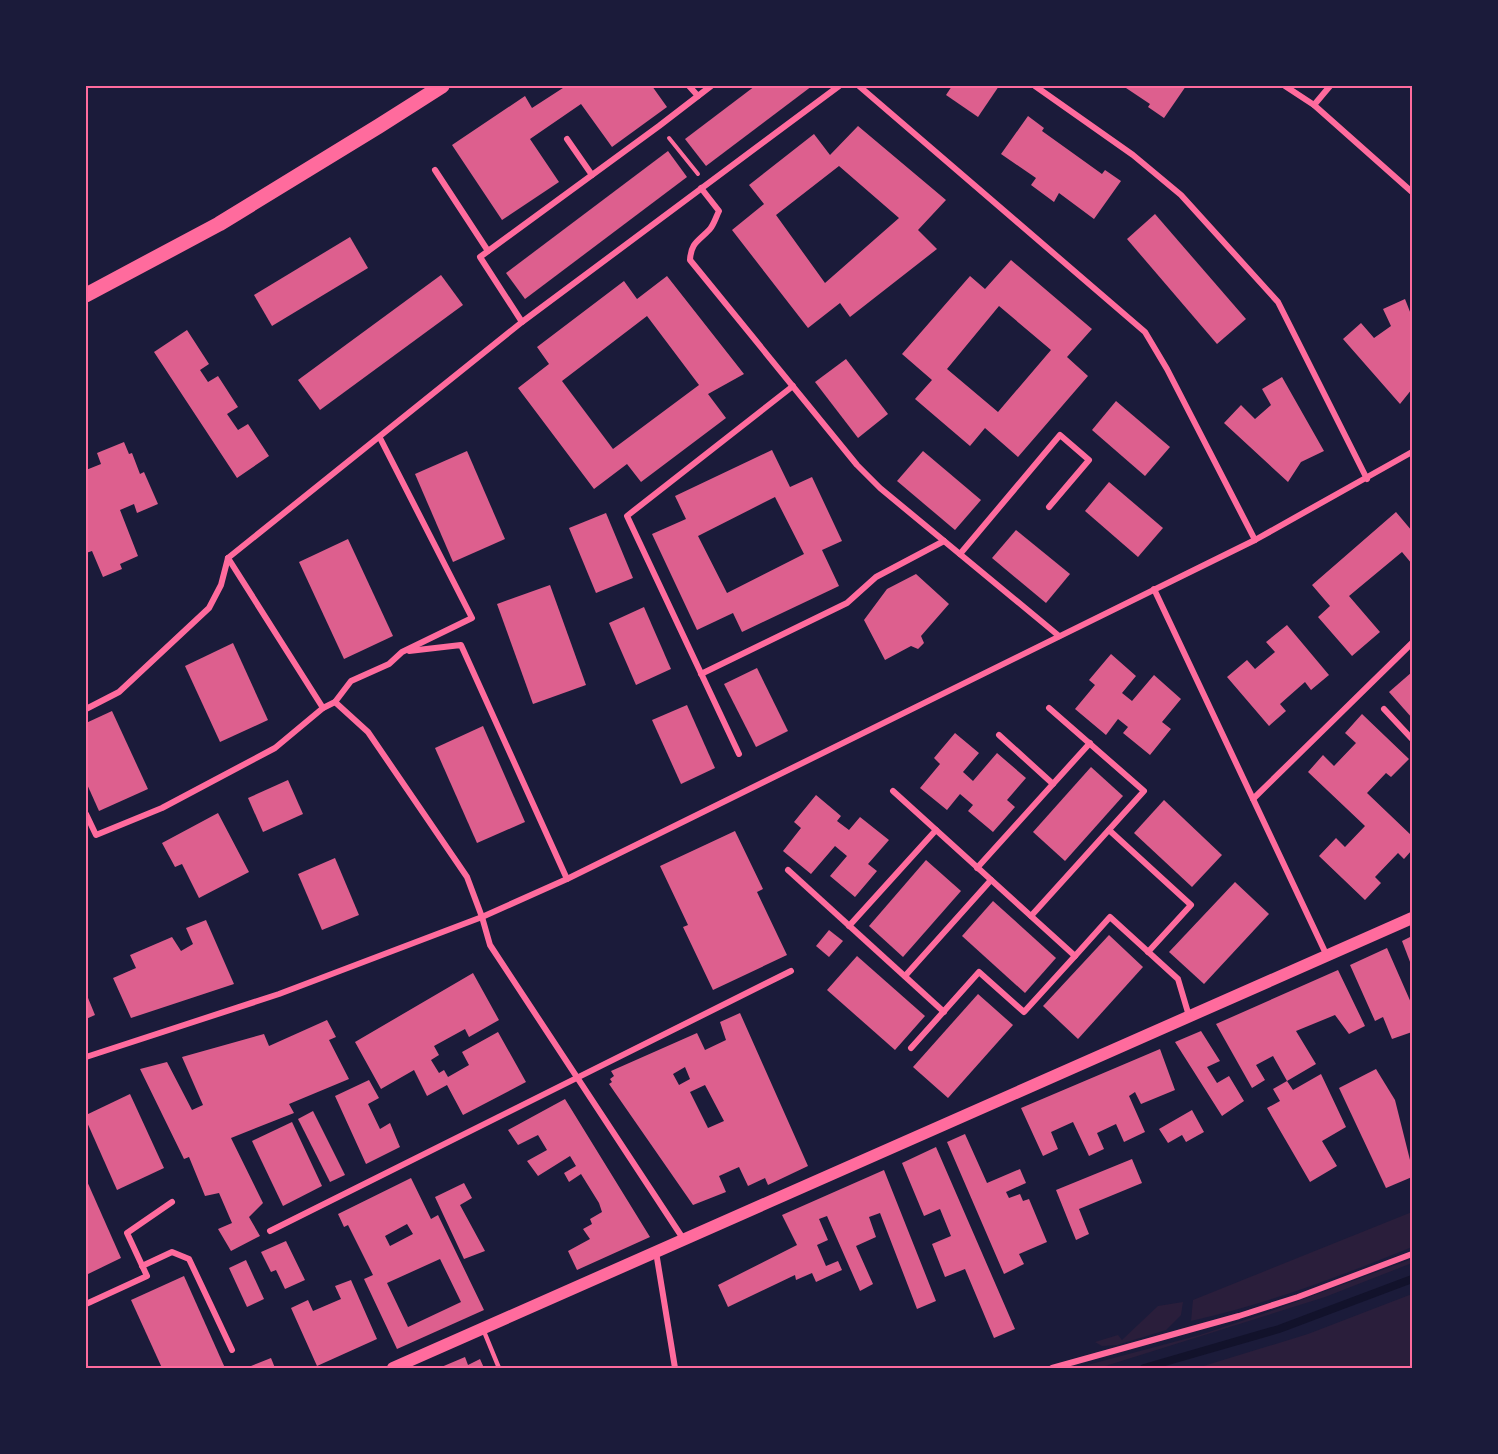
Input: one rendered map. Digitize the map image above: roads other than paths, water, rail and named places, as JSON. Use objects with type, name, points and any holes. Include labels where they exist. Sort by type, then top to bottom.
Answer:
[{"type":"main road","points":[[86,295],[219,224],[442,86]]},
{"type":"main road","points":[[393,1368],[1413,918]]},
{"type":"street","points":[[690,86],[698,96]]},
{"type":"street","points":[[522,322],[480,257],[711,86]]},
{"type":"street","points":[[86,709],[119,692],[209,608],[221,585],[228,558],[522,322],[839,86]]},
{"type":"street","points":[[859,86],[1145,332],[1167,369],[1255,540]]},
{"type":"street","points":[[1035,86],[1133,155],[1181,195],[1278,302],[1367,478]]},
{"type":"street","points":[[1285,86],[1314,105],[1413,192]]},
{"type":"street","points":[[1314,105],[1330,86]]},
{"type":"street","points":[[567,139],[592,175]]},
{"type":"street","points":[[435,170],[488,250]]},
{"type":"street","points":[[703,186],[719,211],[712,227],[697,240],[690,250],[690,260],[857,465],[880,488],[1059,636]]},
{"type":"street","points":[[740,754],[627,516],[793,386]]},
{"type":"street","points":[[960,554],[1060,435],[1089,460],[1049,507]]},
{"type":"street","points":[[86,813],[96,835],[162,807],[275,748],[323,708],[335,702],[351,681],[389,664],[402,652],[472,618],[380,438]]},
{"type":"street","points":[[86,1058],[279,994],[482,917],[567,879],[1255,540],[1413,452]]},
{"type":"street","points":[[701,674],[848,603],[876,578],[944,541]]},
{"type":"street","points":[[228,558],[323,708]]},
{"type":"street","points":[[1154,589],[1327,956]]},
{"type":"street","points":[[402,652],[461,645],[567,879]]},
{"type":"street","points":[[1253,799],[1412,645]]},
{"type":"street","points":[[335,702],[368,732],[466,877],[490,945],[684,1240]]},
{"type":"street","points":[[1031,916],[1144,791],[1049,708]]},
{"type":"street","points":[[1384,709],[1413,739]]},
{"type":"street","points":[[999,735],[1053,784]]},
{"type":"street","points":[[978,868],[1090,743]]},
{"type":"street","points":[[893,791],[1075,956]]},
{"type":"street","points":[[849,926],[936,830]]},
{"type":"street","points":[[1108,830],[1191,905],[1148,952]]},
{"type":"street","points":[[788,870],[944,1012]]},
{"type":"street","points":[[905,976],[991,880]]},
{"type":"street","points":[[911,1048],[980,972],[1024,1012],[1110,917],[1178,979],[1189,1017]]},
{"type":"street","points":[[270,1231],[791,971]]},
{"type":"street","points":[[86,1304],[147,1276],[127,1233],[172,1202]]},
{"type":"street","points":[[142,1266],[172,1252],[189,1259],[232,1350]]},
{"type":"street","points":[[656,1252],[675,1368]]},
{"type":"street","points":[[1052,1368],[1239,1316],[1309,1293],[1413,1254]]},
{"type":"lane","points":[[483,1329],[499,1368]]},
{"type":"waterway","points":[[1144,1368],[1279,1329],[1412,1279]]}]
